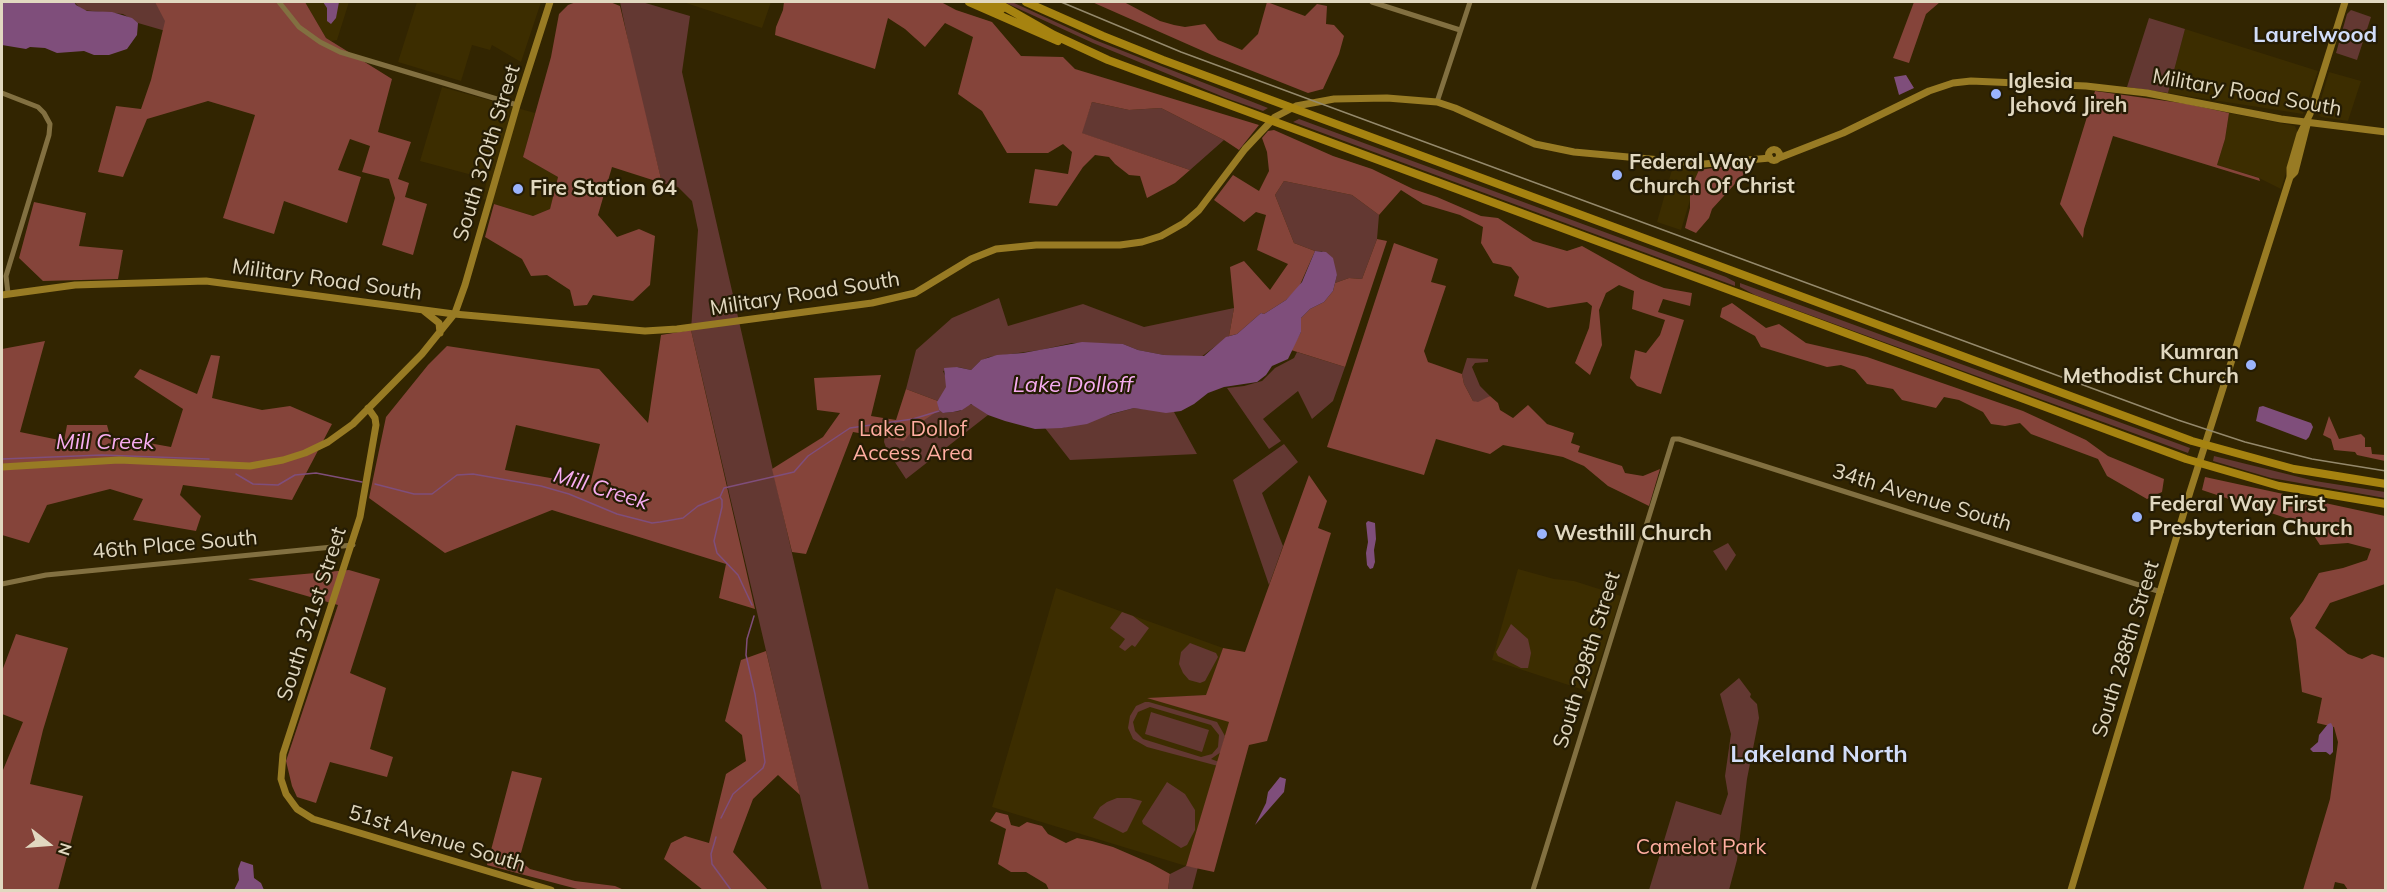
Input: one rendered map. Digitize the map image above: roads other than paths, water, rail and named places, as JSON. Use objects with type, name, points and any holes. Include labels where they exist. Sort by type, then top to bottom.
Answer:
[{"type":"highway","points":[[969,2],[1030,30],[1254,116],[2186,459],[2279,486],[2385,504]]},
{"type":"highway","points":[[985,2],[1077,47]]},
{"type":"highway","points":[[996,2],[1054,35]]},
{"type":"highway","points":[[1028,2],[1103,36],[1277,103],[2192,441],[2294,470],[2385,484]]},
{"type":"main road","name":"South 320th Street","points":[[2,467],[119,460],[239,466],[262,464],[283,460],[328,442],[353,424],[440,333],[454,314],[465,285],[517,105],[550,2]]},
{"type":"main road","name":"South 288th Street","points":[[2071,891],[2190,492],[2290,177],[2290,168],[2300,134],[2307,123],[2345,2]]},
{"type":"main road","name":"Military Road South","points":[[4,294],[75,285],[206,280],[454,314],[653,331],[766,318],[899,298],[924,289],[971,259],[996,249],[1036,245],[1120,245],[1142,242],[1167,233],[1184,223],[1204,205],[1263,128],[1275,117],[1296,106],[1334,99],[1437,102],[1528,142],[1559,150],[1704,164],[1769,155],[1775,160],[1778,154],[1843,133],[1929,91],[1953,83],[1971,81],[2065,85],[2130,91],[2307,123],[2385,132]]},
{"type":"main road","points":[[421,309],[436,319],[440,325],[440,333]]},
{"type":"main road","name":"South 321st Street","points":[[313,819],[297,809],[286,794],[281,778],[283,754],[360,516],[376,424],[368,408]]},
{"type":"main road","name":"51st Avenue South","points":[[313,819],[551,891]]},
{"type":"street","points":[[279,2],[299,27],[320,42],[340,52],[517,105]]},
{"type":"street","points":[[1372,2],[1460,30]]},
{"type":"street","points":[[1437,102],[1470,2]]},
{"type":"street","points":[[2,93],[32,104],[46,115],[50,124],[49,135],[6,276],[4,294]]},
{"type":"street","name":"34th Avenue South","points":[[1673,439],[1679,438],[2161,592]]},
{"type":"street","name":"South 298th Street","points":[[1533,891],[1673,439]]},
{"type":"street","name":"46th Place South","points":[[2,584],[46,575],[352,545]]},
{"type":"water","points":[[2,2],[74,2],[87,11],[112,12],[132,18],[138,23],[137,35],[127,49],[109,55],[94,55],[84,51],[57,53],[45,48],[26,49],[2,45]]},
{"type":"water","points":[[323,2],[339,2],[336,18],[331,24],[327,21],[327,8]]},
{"type":"water","points":[[1906,75],[1914,88],[1899,95],[1894,77]]},
{"type":"water","name":"Lake Dolloff","points":[[1315,251],[1326,252],[1333,258],[1337,275],[1333,291],[1324,302],[1310,309],[1301,318],[1301,332],[1288,359],[1272,366],[1257,382],[1224,387],[1208,393],[1181,411],[1166,413],[1134,408],[1087,424],[1062,428],[1035,429],[988,415],[971,404],[962,410],[953,412],[943,413],[939,410],[937,402],[946,387],[944,368],[957,367],[971,370],[981,360],[997,355],[1023,353],[1082,342],[1123,344],[1138,350],[1164,355],[1204,356],[1226,337],[1237,334],[1261,313],[1264,314],[1286,300],[1302,282]]},
{"type":"water","points":[[2263,406],[2311,423],[2313,427],[2309,437],[2306,440],[2256,421],[2259,407]]},
{"type":"water","points":[[1368,521],[1375,523],[1376,539],[1375,562],[1373,568],[1370,569],[1367,565],[1366,553],[1368,542],[1366,523]]},
{"type":"water","points":[[2331,723],[2333,727],[2333,752],[2330,755],[2326,752],[2313,752],[2310,749],[2318,742],[2319,735]]},
{"type":"water","points":[[1280,777],[1286,779],[1284,792],[1255,825],[1266,803],[1268,792]]},
{"type":"water","points":[[241,861],[253,865],[254,878],[261,883],[264,890],[234,890],[239,880],[238,869]]},
{"type":"waterway","name":"Mill Creek","points":[[375,484],[414,494],[432,494],[457,475],[473,474],[541,486],[569,494],[617,514],[652,523],[660,522],[683,518],[698,506],[720,497],[724,488],[794,472],[808,456],[850,428],[913,419],[939,411]]},
{"type":"waterway","name":"Mill Creek","points":[[2,459],[102,455],[209,459]]},
{"type":"waterway","name":"Mill Creek","points":[[236,474],[253,484],[278,485],[295,475],[316,473],[362,482]]},
{"type":"waterway","points":[[720,497],[722,507],[714,541],[717,553],[738,575],[752,605]]},
{"type":"waterway","points":[[721,818],[733,794],[763,768],[765,762],[755,694],[746,655],[747,639],[754,616]]},
{"type":"waterway","points":[[716,837],[711,854],[712,864],[731,890]]},
{"type":"tram line","points":[[1061,2],[1181,52],[2178,420],[2245,442],[2312,459],[2386,471]]},
{"type":"place","name":"Iglesia Jehová Jireh","points":[[1996,94]]},
{"type":"place","name":"Federal Way Church Of Christ","points":[[1617,175]]},
{"type":"place","name":"Fire Station 64","points":[[518,189]]},
{"type":"place","name":"Kumran Methodist Church","points":[[2251,365]]},
{"type":"place","name":"Federal Way First Presbyterian Church","points":[[2137,517]]},
{"type":"place","name":"Westhill Church","points":[[1542,534]]},
{"type":"district","name":"Laurelwood","points":[[2315,35]]},
{"type":"district","name":"Lakeland North","points":[[1819,755]]},
{"type":"park label","name":"Lake Dollof Access Area","points":[[913,442]]},
{"type":"park label","name":"Camelot Park","points":[[1701,848]]}]
